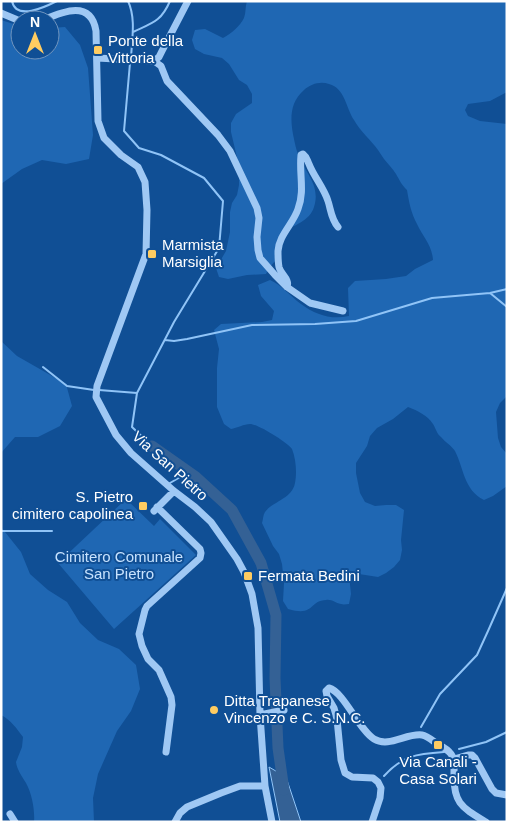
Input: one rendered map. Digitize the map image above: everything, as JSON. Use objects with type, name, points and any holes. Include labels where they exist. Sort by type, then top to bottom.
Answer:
[{"type":"street","points":[[60,12],[77,8],[85,10],[91,16],[95,24],[97,58],[154,61],[159,57],[188,1]]},
{"type":"street","name":"Via San Pietro","points":[[97,58],[98,121],[104,138],[121,155],[138,167],[145,182],[147,210],[146,254],[97,386],[96,397],[116,434],[131,453],[211,522],[237,559],[248,581],[258,628],[260,716],[266,786],[272,822]]},
{"type":"street","points":[[154,61],[160,66],[167,81],[218,135],[230,151],[257,208],[259,218],[257,237],[260,258],[288,287],[310,302],[343,311]]},
{"type":"street","points":[[288,287],[288,280],[282,275],[279,268],[278,250],[281,239],[298,212],[302,196],[300,167],[301,155],[303,154],[306,156],[328,200],[330,213],[338,227]]},
{"type":"street","points":[[166,752],[172,705],[171,697],[159,670],[148,658],[139,634],[147,606],[200,558],[200,548],[156,509],[174,491]]},
{"type":"street","points":[[372,822],[380,798],[381,788],[373,778],[352,777],[345,773],[341,760],[337,719],[326,691],[329,688],[333,689],[348,706],[364,730],[373,738],[382,742],[424,735],[450,752],[454,759],[456,797],[464,808],[486,822]]},
{"type":"street","points":[[260,716],[282,711]]},
{"type":"street","points":[[454,759],[472,755],[492,790],[496,793],[507,795]]},
{"type":"street","points":[[175,822],[180,813],[188,807],[221,793],[240,786],[266,786]]},
{"type":"street","points":[[10,814],[15,822]]},
{"type":"green space","points":[[247,1],[507,1],[507,92],[490,101],[468,104],[465,110],[468,116],[480,121],[507,124],[507,396],[500,403],[496,412],[498,438],[501,447],[507,454],[507,486],[484,500],[477,496],[468,485],[455,451],[438,434],[428,418],[408,407],[393,419],[377,428],[370,436],[367,446],[356,463],[360,493],[365,502],[375,506],[396,505],[404,510],[400,560],[394,567],[378,577],[359,574],[349,575],[351,594],[349,604],[326,600],[320,601],[303,611],[288,609],[283,601],[282,564],[279,554],[262,523],[268,508],[290,493],[293,488],[296,470],[292,449],[272,434],[254,425],[250,424],[231,429],[224,424],[217,407],[219,349],[214,330],[221,324],[272,320],[274,311],[261,296],[258,285],[270,280],[312,311],[324,316],[342,317],[349,316],[348,288],[355,281],[406,276],[433,260],[429,245],[413,216],[407,190],[375,146],[356,124],[339,90],[329,84],[319,83],[310,86],[299,95],[293,106],[291,119],[297,150],[314,186],[316,199],[312,212],[301,222],[282,232],[276,260],[266,274],[228,279],[219,277],[216,268],[226,251],[230,232],[230,212],[239,185],[239,166],[231,132],[231,123],[236,114],[252,103],[252,94],[247,85],[239,80],[229,64],[222,58],[204,54],[195,49],[192,40],[195,30],[205,29],[223,38],[229,34],[238,27],[244,18]]},
{"type":"green space","points":[[1,20],[10,23],[10,60],[60,60],[60,27],[65,27],[80,45],[88,68],[93,135],[89,159],[66,164],[42,160],[22,169],[1,184]]},
{"type":"green space","points":[[1,341],[17,356],[66,384],[72,406],[60,426],[38,437],[15,437],[1,453]]},
{"type":"green space","name":"Cimitero Comunale San Pietro","points":[[126,499],[154,526],[160,519],[196,555],[114,629],[58,563]]},
{"type":"green space","points":[[1,527],[21,552],[30,574],[48,590],[67,602],[80,623],[98,640],[119,649],[136,665],[140,689],[131,711],[117,731],[98,774],[93,798],[94,822],[34,822],[34,812],[28,787],[16,762],[22,747],[23,737],[11,722],[1,715]]},
{"type":"shaded area","points":[[269,767],[286,777],[301,822],[280,822]]},
{"type":"waterway","points":[[12,1],[15,7],[25,11],[39,9],[57,1]]},
{"type":"waterway","points":[[128,1],[133,21],[131,58]]},
{"type":"waterway","points":[[133,32],[159,18],[170,1]]},
{"type":"waterway","points":[[130,63],[124,131],[139,148],[161,155],[204,178],[223,201],[219,248],[174,322],[137,393],[132,427],[152,446]]},
{"type":"waterway","points":[[165,340],[187,339],[252,325],[356,321],[432,298],[490,293],[507,289]]},
{"type":"waterway","points":[[490,293],[507,307]]},
{"type":"waterway","points":[[43,367],[67,386],[94,390]]},
{"type":"waterway","points":[[99,390],[137,393]]},
{"type":"waterway","points":[[152,446],[196,477],[232,510],[261,563],[276,615],[275,678],[278,748],[284,790]]},
{"type":"waterway","points":[[170,483],[189,472]]},
{"type":"waterway","points":[[1,531],[52,531]]},
{"type":"waterway","points":[[421,727],[440,694],[477,655],[507,588]]},
{"type":"waterway","points":[[459,749],[486,742],[507,732]]},
{"type":"waterway","points":[[384,776],[398,764],[411,757],[444,752]]},
{"type":"place","name":"Ponte della Vittoria","points":[[98,50]]},
{"type":"place","name":"Marmista Marsiglia","points":[[152,254]]},
{"type":"place","name":"S. Pietro cimitero capolinea","points":[[143,506]]},
{"type":"place","name":"Fermata Bedini","points":[[248,576]]},
{"type":"place","name":"Ditta Trapanese Vincenzo e C. S.N.C.","points":[[214,710]]},
{"type":"place","name":"Via Canali - Casa Solari","points":[[438,745]]}]
